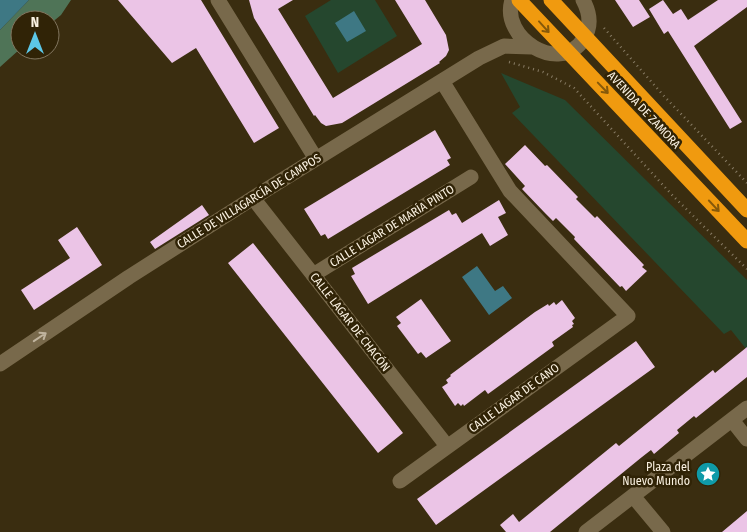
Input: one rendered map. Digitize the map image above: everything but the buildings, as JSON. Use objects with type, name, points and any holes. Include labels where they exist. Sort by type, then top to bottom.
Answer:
[{"type":"highway","name":"AVENIDA DE ZAMORA","points":[[519,0],[747,241]]},
{"type":"highway","name":"AVENIDA DE ZAMORA","points":[[551,0],[747,210]]},
{"type":"street","points":[[218,0],[316,159]]},
{"type":"street","points":[[512,0],[510,7],[512,18],[520,35],[532,47]]},
{"type":"street","points":[[568,53],[578,47],[590,28],[587,5]]},
{"type":"street","points":[[504,53],[512,18]]},
{"type":"street","name":"CALLE DE VILLAGARCÍA DE CAMPOS","points":[[0,364],[253,198],[480,58],[532,47],[550,54],[568,53]]},
{"type":"street","name":"CALLE LAGAR DE CANO","points":[[400,481],[628,316],[510,191],[442,81]]},
{"type":"street","name":"CALLE LAGAR DE MARÍA PINTO","points":[[313,274],[471,176]]},
{"type":"street","name":"CALLE LAGAR DE CHACÓN","points":[[253,198],[448,446]]},
{"type":"street","points":[[586,532],[747,408]]},
{"type":"street","points":[[732,420],[747,439]]},
{"type":"street","points":[[633,496],[663,532]]},
{"type":"path","name":"AVENIDA DE ZAMORA","points":[[604,28],[663,95],[747,183]]},
{"type":"path","points":[[504,53],[512,63],[543,72],[574,88],[673,196],[747,269]]},
{"type":"green space","points":[[29,0],[71,0],[60,16],[60,10],[19,10]]},
{"type":"green space","points":[[331,0],[375,0],[397,36],[338,73],[305,16]]},
{"type":"green space","points":[[10,20],[10,58],[0,67],[0,30]]},
{"type":"green space","points":[[501,73],[565,100],[747,280],[747,350],[731,330],[724,334],[512,113],[520,107]]},
{"type":"water","points":[[0,0],[29,0],[19,10],[10,10],[10,20],[0,30]]},
{"type":"water","points":[[354,11],[366,31],[347,42],[335,23]]},
{"type":"water","points":[[477,266],[495,291],[503,286],[512,298],[489,315],[462,277]]},
{"type":"place","name":"Plaza del Nuevo Mundo","points":[[708,474]]}]
